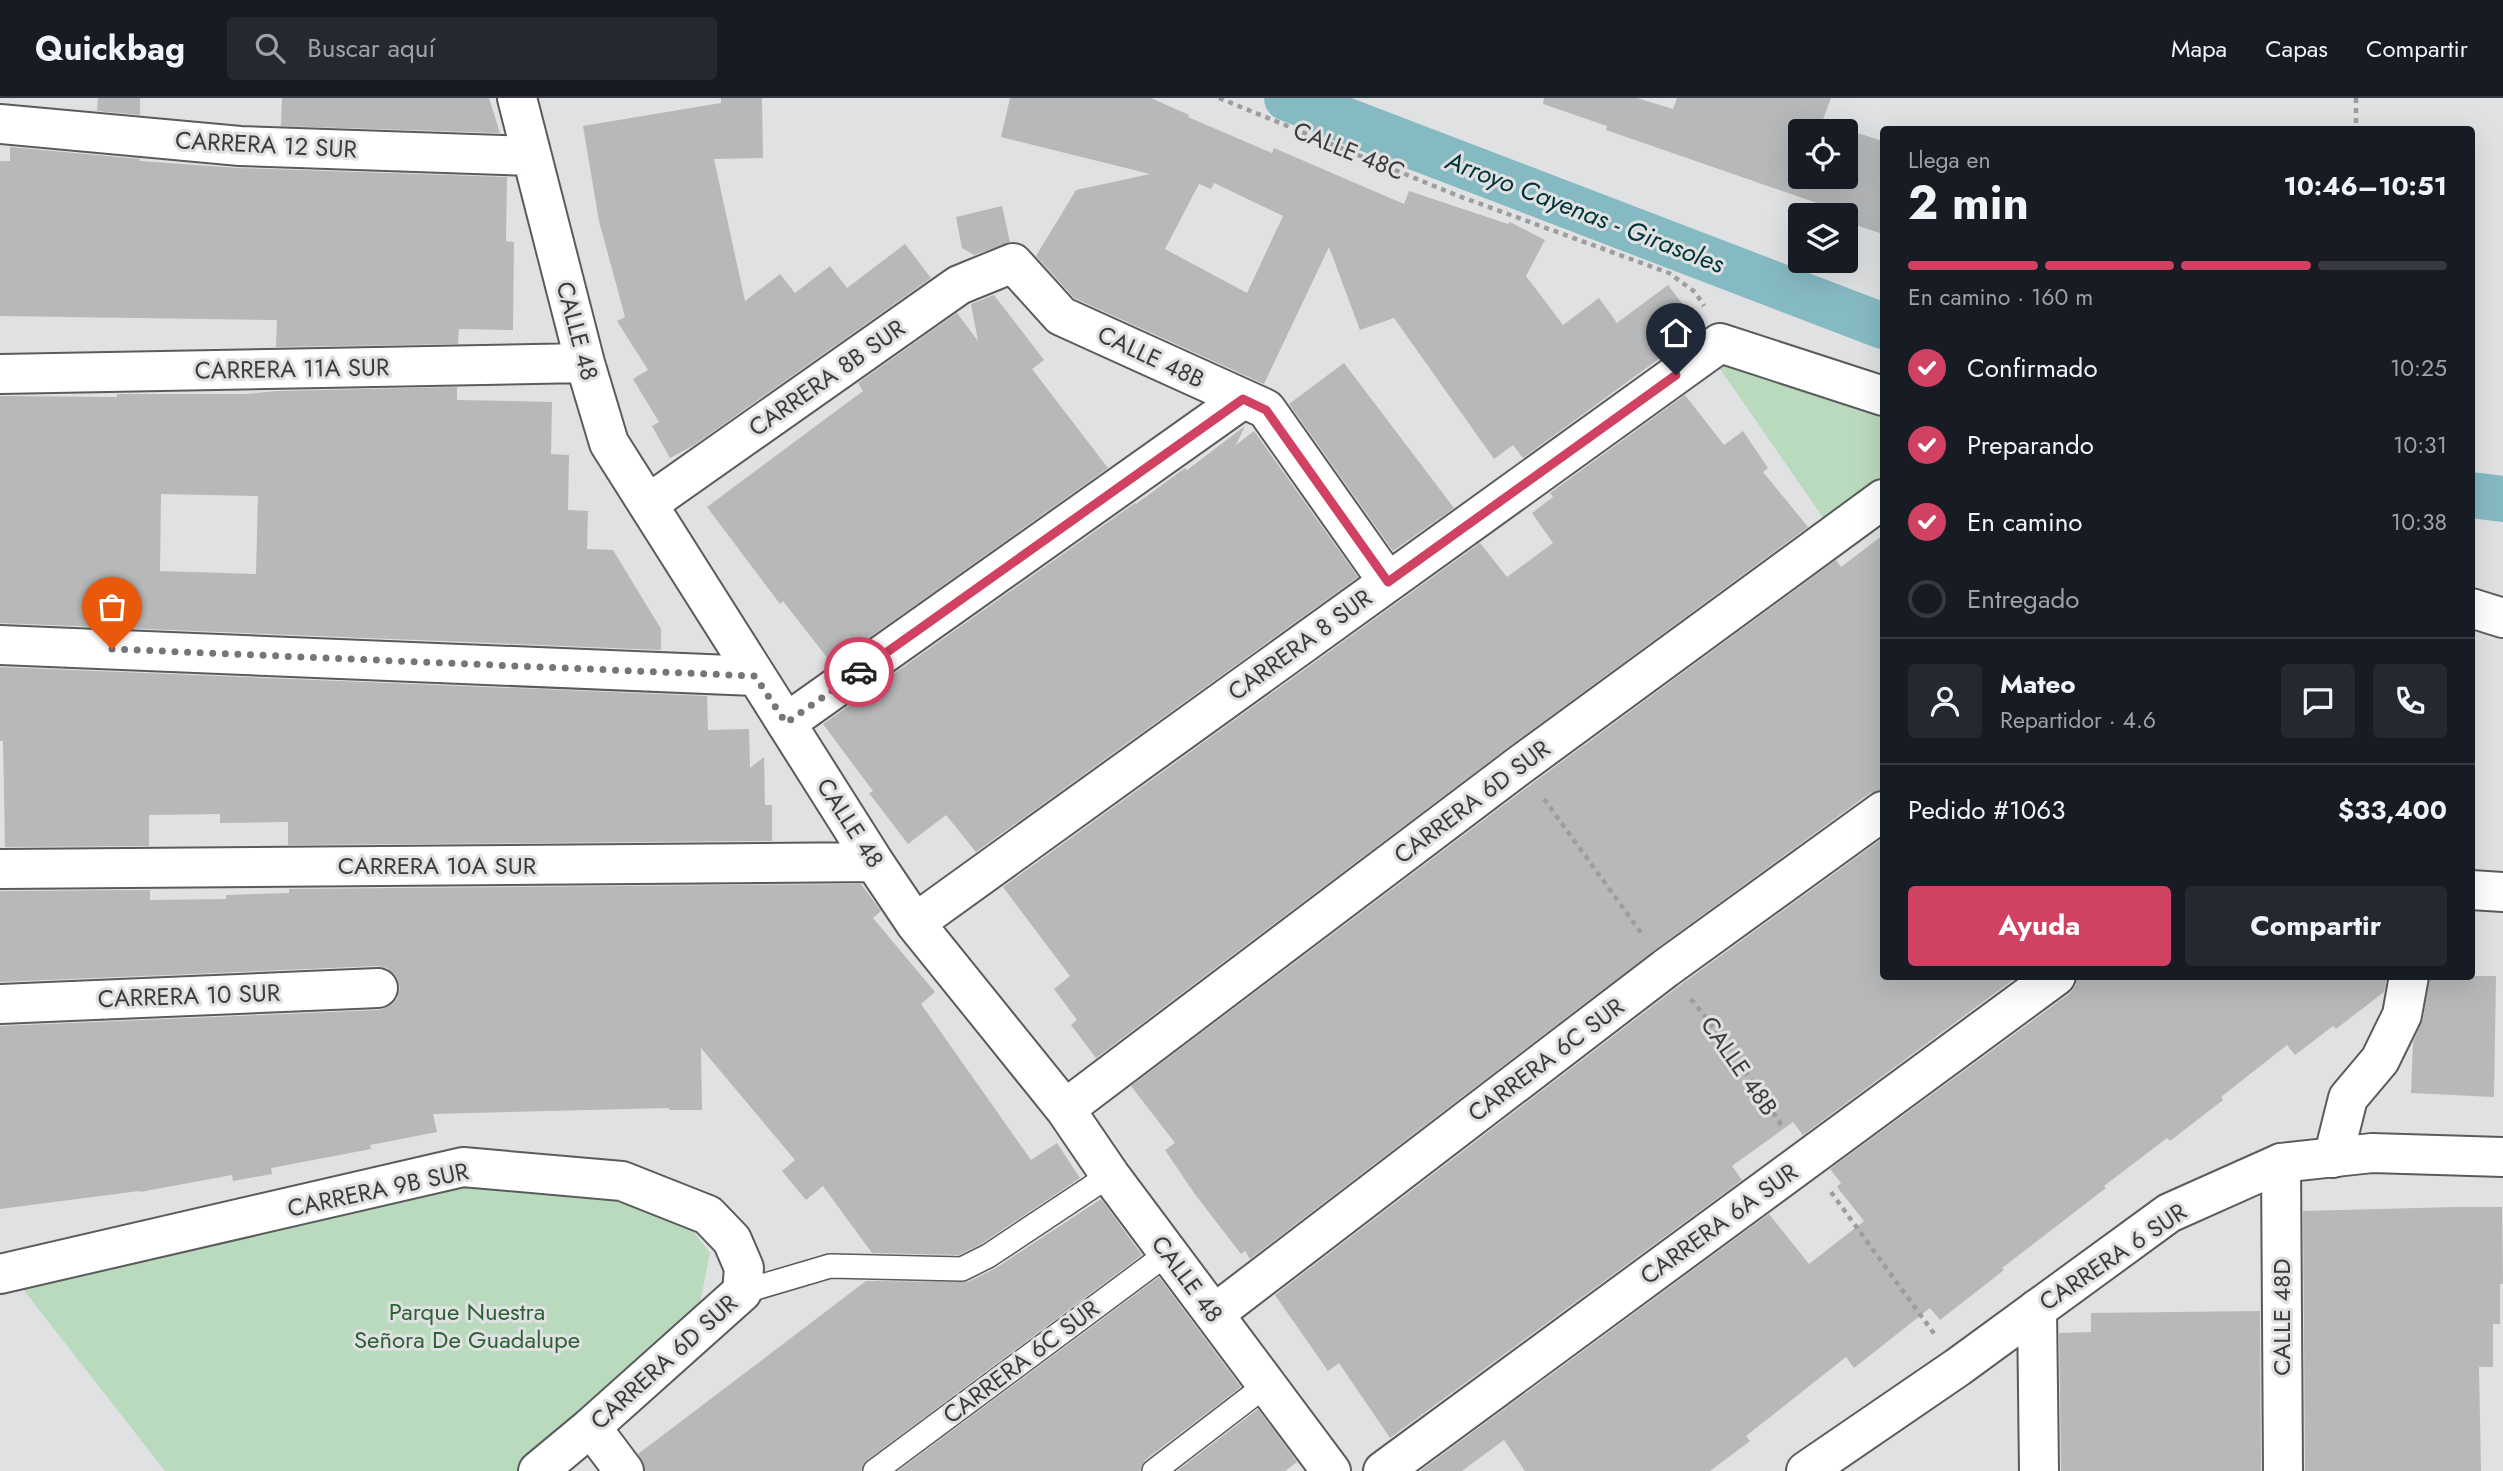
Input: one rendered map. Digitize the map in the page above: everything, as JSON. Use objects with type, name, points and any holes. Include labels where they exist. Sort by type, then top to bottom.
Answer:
[{"type":"street","name":"CALLE 48","points":[[517,98],[584,363],[609,443],[755,676],[915,923],[1065,1109],[1110,1175],[1331,1471]]},
{"type":"street","name":"CARRERA 12 SUR","points":[[0,124],[240,146],[533,156]]},
{"type":"street","name":"CALLE 48B","points":[[1013,263],[1061,316],[1266,410],[1388,582]]},
{"type":"street","name":"CARRERA 8B SUR","points":[[648,504],[959,285],[1013,263]]},
{"type":"street","points":[[1720,343],[1880,395]]},
{"type":"street","name":"CARRERA 8 SUR","points":[[915,923],[1720,343]]},
{"type":"street","name":"CARRERA 11A SUR","points":[[0,374],[584,363]]},
{"type":"street","points":[[786,723],[1243,399]]},
{"type":"street","name":"CARRERA 6D SUR","points":[[1065,1109],[1520,765],[1880,501]]},
{"type":"street","points":[[2475,609],[2503,618]]},
{"type":"street","points":[[0,645],[755,676]]},
{"type":"street","name":"CARRERA 6C SUR","points":[[1214,1314],[1667,968],[1880,813]]},
{"type":"street","name":"CARRERA 10A SUR","points":[[0,869],[874,862]]},
{"type":"street","points":[[2475,890],[2503,892]]},
{"type":"street","name":"CARRERA 6A SUR","points":[[1383,1471],[2051,980]]},
{"type":"street","points":[[2333,1158],[2348,1098],[2380,1060],[2402,1015],[2408,980]]},
{"type":"street","name":"CARRERA 10 SUR","points":[[0,1004],[378,988]]},
{"type":"street","name":"CARRERA 6 SUR","points":[[1806,1471],[1958,1367],[2169,1213],[2281,1163],[2372,1153],[2503,1157]]},
{"type":"street","name":"CALLE 48D","points":[[2281,1163],[2283,1471]]},
{"type":"street","name":"CARRERA 9B SUR","points":[[0,1274],[463,1167],[622,1181],[708,1215],[732,1240],[744,1268],[742,1292]]},
{"type":"street","name":"CARRERA 6D SUR","points":[[538,1471],[742,1292]]},
{"type":"street","points":[[2037,1309],[2039,1471]]},
{"type":"street","points":[[591,1427],[624,1471]]},
{"type":"lane","name":"CARRERA 6D SUR","points":[[742,1292],[830,1266],[962,1269],[988,1256],[1110,1175]]},
{"type":"lane","name":"CARRERA 6C SUR","points":[[875,1471],[1168,1253]]},
{"type":"lane","points":[[1154,1471],[1266,1385]]},
{"type":"path","name":"CALLE 48C","points":[[1219,98],[1456,195],[1669,273],[1695,292],[1714,323],[1720,343]]},
{"type":"path","points":[[2356,98],[2357,126]]},
{"type":"path","name":"CALLE 48B","points":[[1520,765],[1667,968],[1723,1039],[1805,1160],[1958,1367]]},
{"type":"green space","points":[[1716,363],[1880,417],[1880,478],[1824,519]]},
{"type":"green space","name":"Parque Nuestra Señora De Guadalupe","points":[[464,1176],[630,1185],[686,1222],[710,1253],[699,1308],[525,1471],[165,1471],[22,1288]]},
{"type":"building","points":[[98,98],[140,98],[140,115],[97,111]]},
{"type":"building","points":[[282,98],[489,98],[500,133],[281,126]]},
{"type":"building","points":[[721,98],[762,98],[763,158],[714,159],[745,301],[780,274],[795,293],[830,266],[847,288],[905,244],[931,278],[694,445],[670,458],[652,426],[659,422],[633,379],[648,370],[617,321],[625,317],[599,221],[583,126],[721,103]]},
{"type":"building","points":[[1010,98],[1151,98],[1272,153],[1274,148],[1404,204],[1409,191],[1508,224],[1510,222],[1545,240],[1526,276],[1563,325],[1599,298],[1617,323],[1668,285],[1693,318],[1663,340],[1671,350],[1523,458],[1513,445],[1494,459],[1394,318],[1360,330],[1329,247],[1264,384],[1074,298],[1036,256],[1076,190],[1150,174],[1001,137]],"holes":[[[1214,183],[1283,216],[1247,293],[1165,249],[1199,184],[1211,189]]]},
{"type":"building","points":[[1544,98],[1637,98],[1673,109],[1677,98],[1831,98],[1823,119],[1788,119],[1788,189],[1858,189],[1858,133],[1880,140],[1880,233],[1858,226],[1858,203],[1817,203],[1606,130],[1607,126],[1543,104]]},
{"type":"building","points":[[10,147],[238,168],[507,177],[506,241],[514,242],[513,330],[459,329],[458,344],[276,347],[277,320],[0,316],[0,161],[10,161]]},
{"type":"building","points":[[1002,206],[1010,242],[974,255],[962,248],[956,217]]},
{"type":"building","points":[[994,295],[1044,360],[1032,369],[1108,468],[832,664],[783,601],[780,604],[707,507],[863,391],[858,383],[957,313],[978,341],[971,304]]},
{"type":"building","points":[[1344,363],[1454,508],[1393,551],[1289,404]]},
{"type":"building","points":[[457,387],[457,400],[552,402],[551,454],[569,455],[568,510],[588,511],[587,549],[613,550],[661,629],[661,650],[0,623],[0,396],[117,397],[117,394],[246,394]],"holes":[[[161,494],[258,496],[256,574],[160,571]]]},
{"type":"building","points":[[1685,395],[1724,445],[1743,431],[1768,468],[1763,472],[1808,527],[1507,748],[1096,1058],[1071,1025],[1077,1020],[1054,989],[1070,976],[1003,887],[1480,543],[1507,577],[1553,543],[1532,513],[1553,497],[1550,493]]},
{"type":"building","points":[[1245,426],[1236,445],[1254,431],[1358,577],[976,852],[946,815],[908,844],[869,793],[873,791],[823,724],[1185,468],[1187,470]]},
{"type":"building","points":[[1880,537],[1880,791],[1870,793],[1653,951],[1250,1259],[1245,1251],[1241,1254],[1165,1150],[1175,1143],[1131,1086],[1533,783],[1836,560],[1841,567]]},
{"type":"building","points":[[0,667],[707,696],[708,730],[749,729],[750,768],[764,757],[765,805],[772,805],[772,841],[288,845],[288,822],[220,823],[220,814],[149,815],[149,846],[5,847]]},
{"type":"building","points":[[1880,840],[1880,980],[2013,980],[1803,1135],[1793,1122],[1732,1166],[1742,1180],[1390,1438],[1339,1363],[1328,1371],[1275,1295],[1679,986]]},
{"type":"building","points":[[861,884],[881,911],[873,918],[935,992],[921,1004],[1031,1160],[1057,1143],[1080,1178],[981,1244],[959,1255],[872,1253],[823,1186],[806,1200],[782,1171],[795,1160],[701,1048],[702,1110],[669,1108],[433,1114],[437,1132],[370,1145],[371,1149],[271,1168],[272,1174],[233,1181],[232,1175],[140,1192],[0,1209],[0,1026],[379,1010],[390,1006],[397,999],[400,988],[396,976],[387,968],[377,966],[0,982],[0,891],[150,890],[150,900],[226,899],[226,895],[289,893],[289,889]]},
{"type":"building","points":[[2475,976],[2496,976],[2494,1097],[2411,1093],[2413,1042],[2423,1019],[2429,980],[2475,980]]},
{"type":"building","points":[[2077,980],[2386,980],[2384,992],[2336,1029],[2333,1026],[2295,1055],[2287,1045],[2221,1097],[2223,1100],[2170,1141],[2167,1138],[2104,1186],[2106,1188],[2002,1268],[2004,1270],[1940,1320],[1930,1308],[1854,1368],[1846,1357],[1746,1436],[1750,1441],[1710,1471],[1525,1471],[1504,1440],[1462,1471],[1420,1471],[1769,1214],[1809,1264],[1864,1221],[1837,1187],[1841,1183],[1830,1169],[2069,994]]},
{"type":"building","points":[[1101,1199],[1142,1255],[867,1460],[861,1471],[645,1471],[638,1454],[866,1281],[968,1282],[996,1268]]},
{"type":"building","points":[[2502,1207],[2503,1284],[2500,1284],[2500,1324],[2493,1324],[2493,1367],[2479,1367],[2481,1471],[2305,1471],[2303,1211]]},
{"type":"building","points":[[1159,1277],[1241,1387],[1145,1460],[1140,1471],[898,1471]]},
{"type":"building","points":[[2260,1311],[2261,1471],[2061,1471],[2059,1333],[2091,1332],[2091,1313]]},
{"type":"building","points":[[1258,1409],[1297,1462],[1285,1471],[1177,1471]]},
{"type":"waterway","name":"Arroyo Cayenas - Girasoles","points":[[1287,98],[1880,325]]},
{"type":"waterway","name":"Arroyo Cayenas - Girasoles","points":[[2475,496],[2503,499]]},
{"type":"way so far","points":[[112,649],[755,676],[786,723],[859,672]]},
{"type":"route","points":[[859,672],[1243,399],[1266,410],[1388,582],[1676,375]]}]
